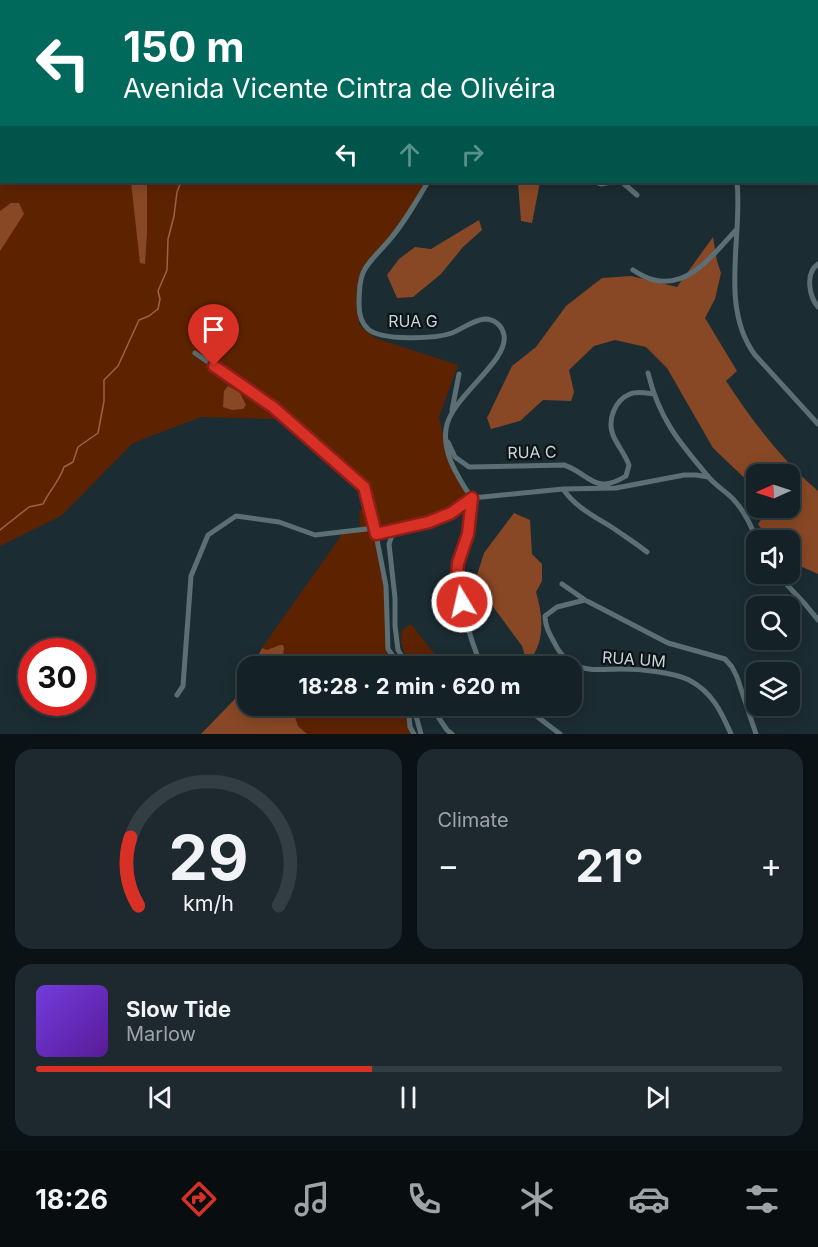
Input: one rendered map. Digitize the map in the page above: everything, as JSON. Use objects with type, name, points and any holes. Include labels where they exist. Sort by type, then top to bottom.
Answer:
[{"type":"street","name":"RUA G","points":[[427,183],[393,236],[361,273],[359,313],[369,331],[401,338],[438,337],[479,320],[488,319],[495,321],[501,327],[504,334],[502,350],[466,392],[451,415],[446,428],[447,453],[472,498]]},
{"type":"street","points":[[623,183],[638,195]]},
{"type":"street","points":[[737,183],[738,229],[735,282],[740,328],[747,344],[818,424]]},
{"type":"street","points":[[633,270],[651,280],[678,281],[690,275],[738,229]]},
{"type":"street","points":[[818,264],[812,269],[809,280],[814,301],[818,307]]},
{"type":"street","points":[[195,352],[273,407],[364,487],[376,531],[386,586],[386,637],[388,649],[393,656]]},
{"type":"street","points":[[648,373],[654,394],[670,429],[708,477],[743,511],[752,530]]},
{"type":"street","points":[[451,415],[459,374]]},
{"type":"street","name":"RUA C","points":[[446,428],[449,445],[455,457],[469,467],[564,465],[571,467],[593,483],[618,481],[626,476],[629,465],[614,436],[611,417],[616,407],[628,394],[654,394]]},
{"type":"street","points":[[177,695],[183,686],[191,576],[208,535],[236,516],[279,522],[315,535],[394,530],[429,522],[451,513],[472,498],[563,489],[616,488],[684,475],[696,474],[708,477]]},
{"type":"street","points":[[563,489],[573,502],[586,512],[647,552]]},
{"type":"street","points":[[472,498],[468,534],[458,563],[457,577],[478,656]]},
{"type":"street","points":[[394,530],[389,544],[395,598],[395,626],[398,650],[402,656]]},
{"type":"street","name":"RUA UM","points":[[562,584],[585,600],[668,643],[725,659],[737,677],[756,734]]},
{"type":"street","points":[[786,584],[818,620]]},
{"type":"street","name":"RUA UM","points":[[585,600],[557,607],[545,616],[545,623],[558,650],[573,664],[591,670],[650,671],[690,681],[710,694],[718,705],[731,734]]},
{"type":"street","points":[[409,716],[410,727],[414,734]]},
{"type":"street","points":[[416,716],[421,734]]},
{"type":"street","points":[[437,716],[452,734]]},
{"type":"street","points":[[536,716],[560,734]]},
{"type":"shaded area","points":[[0,183],[424,183],[393,236],[361,273],[359,325],[375,338],[458,365],[439,417],[447,453],[472,498],[451,513],[376,534],[386,586],[388,649],[393,656],[283,656],[283,645],[267,650],[262,648],[343,533],[360,530],[359,510],[370,509],[364,486],[293,425],[277,419],[201,417],[133,443],[61,516],[0,546]]},
{"type":"shaded area","points":[[131,183],[147,183],[145,264],[140,263]]},
{"type":"shaded area","points":[[518,183],[540,183],[532,223],[521,221]]},
{"type":"shaded area","points":[[11,203],[19,203],[24,214],[0,251],[0,211]]},
{"type":"shaded area","points":[[479,220],[482,230],[463,247],[441,274],[413,297],[397,298],[387,275],[399,259],[415,247],[431,249]]},
{"type":"shaded area","points":[[713,237],[721,273],[715,299],[705,318],[737,371],[726,381],[768,439],[790,464],[746,464],[746,479],[713,448],[667,368],[646,347],[615,340],[594,346],[569,370],[574,392],[571,401],[543,400],[520,421],[491,429],[487,418],[512,366],[536,347],[566,306],[602,278],[631,276],[677,287]]},
{"type":"shaded area","points":[[228,386],[240,393],[246,405],[243,409],[232,410],[223,407],[224,391]]},
{"type":"shaded area","points":[[800,474],[818,491],[818,574],[800,566],[800,530],[762,530],[758,524],[762,518],[800,518]]},
{"type":"shaded area","points":[[514,513],[530,520],[532,554],[542,564],[542,581],[536,592],[541,616],[541,632],[535,656],[525,656],[522,646],[483,593],[477,575],[484,553]]},
{"type":"shaded area","points":[[411,624],[436,656],[405,656],[401,642],[402,630]]},
{"type":"shaded area","points":[[283,645],[283,656],[258,656],[262,648],[267,650]]},
{"type":"shaded area","points":[[237,694],[237,716],[295,716],[298,726],[307,734],[201,734]]},
{"type":"shaded area","points":[[295,716],[410,716],[414,734],[307,734],[298,726]]},
{"type":"waterway","points":[[0,530],[29,507],[43,504],[64,467],[73,462],[78,447],[98,433],[104,401],[104,380],[118,366],[139,320],[158,309],[160,299],[158,291],[167,270],[168,239],[181,183]]},
{"type":"route","points":[[214,366],[273,407],[364,487],[376,534],[429,522],[451,513],[472,498],[468,534],[458,563],[457,577],[462,602]]}]
